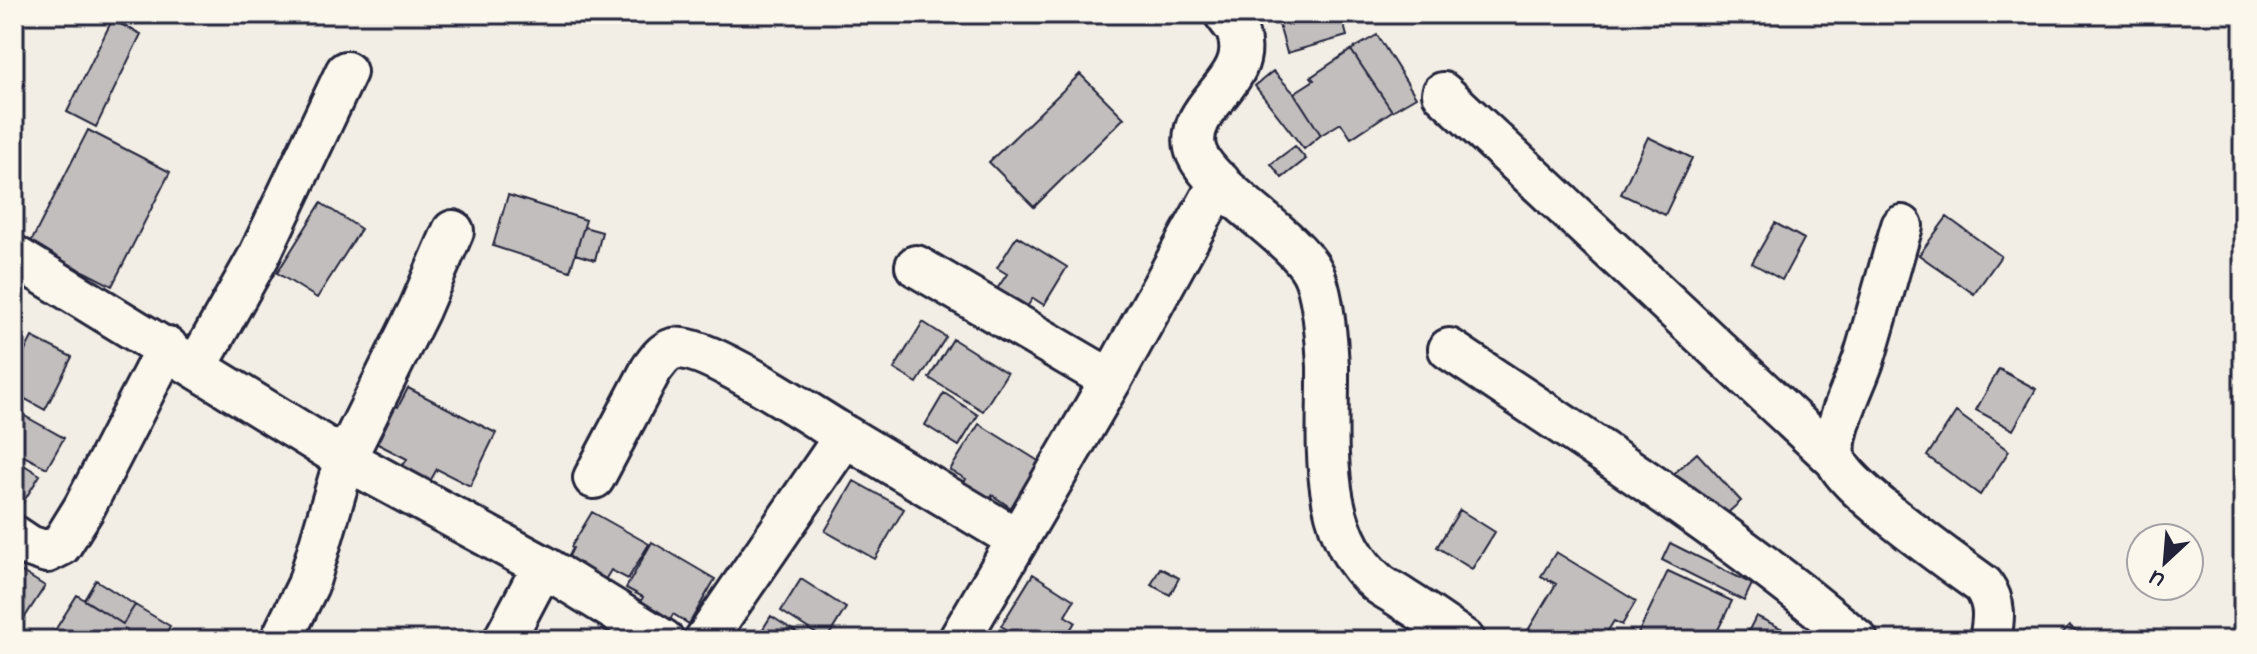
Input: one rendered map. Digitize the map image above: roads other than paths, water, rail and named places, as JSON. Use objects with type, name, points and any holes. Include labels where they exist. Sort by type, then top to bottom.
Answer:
[{"type":"street","points":[[1225,14],[1238,34],[1240,57],[1230,82],[1195,128],[1195,150],[1220,182],[1289,245],[1312,271],[1327,351],[1331,500],[1338,528],[1353,556],[1378,583],[1464,640]]},
{"type":"street","points":[[14,536],[29,546],[47,552],[61,545],[182,357],[259,256],[346,72]]},
{"type":"street","points":[[1443,93],[1836,460],[1845,475],[1891,516],[1983,585],[1992,598],[1994,620],[1990,640]]},
{"type":"street","points":[[970,636],[1017,539],[1111,380],[1220,182]]},
{"type":"street","points":[[1836,460],[1835,442],[1864,359],[1902,226]]},
{"type":"street","points":[[281,640],[308,585],[345,459],[419,310],[453,231]]},
{"type":"street","points":[[14,256],[345,459],[543,566],[663,640]]},
{"type":"street","points":[[916,266],[1111,380]]},
{"type":"street","points":[[594,478],[660,357],[672,349],[690,349],[714,358],[1017,539]]},
{"type":"street","points":[[1449,349],[1637,475],[1791,584],[1857,640]]},
{"type":"street","points":[[705,640],[845,436]]},
{"type":"street","points":[[504,640],[543,566]]}]
